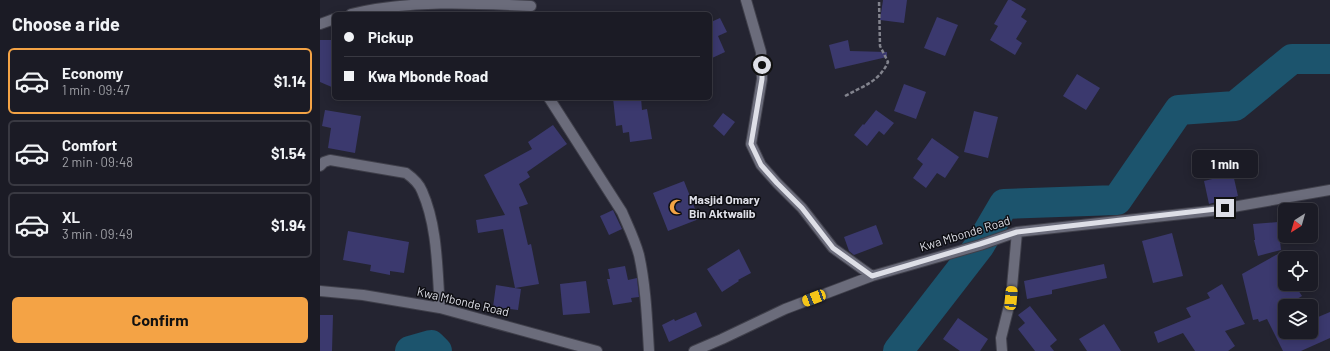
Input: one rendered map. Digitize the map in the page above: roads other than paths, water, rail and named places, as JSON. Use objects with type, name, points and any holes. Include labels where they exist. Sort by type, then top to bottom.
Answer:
[{"type":"street","points":[[746,0],[762,52],[762,79],[751,144],[761,165],[802,208],[833,248],[872,276]]},
{"type":"street","points":[[357,12],[389,4],[419,2],[531,6]]},
{"type":"street","points":[[320,24],[332,20]]},
{"type":"street","points":[[550,100],[622,212],[630,232],[638,254],[646,297],[649,351]]},
{"type":"street","points":[[320,166],[324,162],[330,160],[406,173],[414,178],[422,190],[431,219],[440,308]]},
{"type":"street","name":"Kwa Mbonde Road","points":[[694,351],[785,309],[872,276],[1017,232],[1210,211],[1330,190]]},
{"type":"street","points":[[1002,351],[1001,338],[1011,298],[1017,232]]},
{"type":"street","name":"Kwa Mbonde Road","points":[[320,291],[363,295],[440,308],[597,351]]},
{"type":"waterway","points":[[898,351],[980,245],[1004,204],[1117,200],[1179,110],[1235,106],[1292,59],[1330,59]]},
{"type":"waterway","points":[[410,351],[431,345],[437,351]]},
{"type":"place","name":"Masjid Omary Bin Aktwalib","points":[[677,207]]}]
